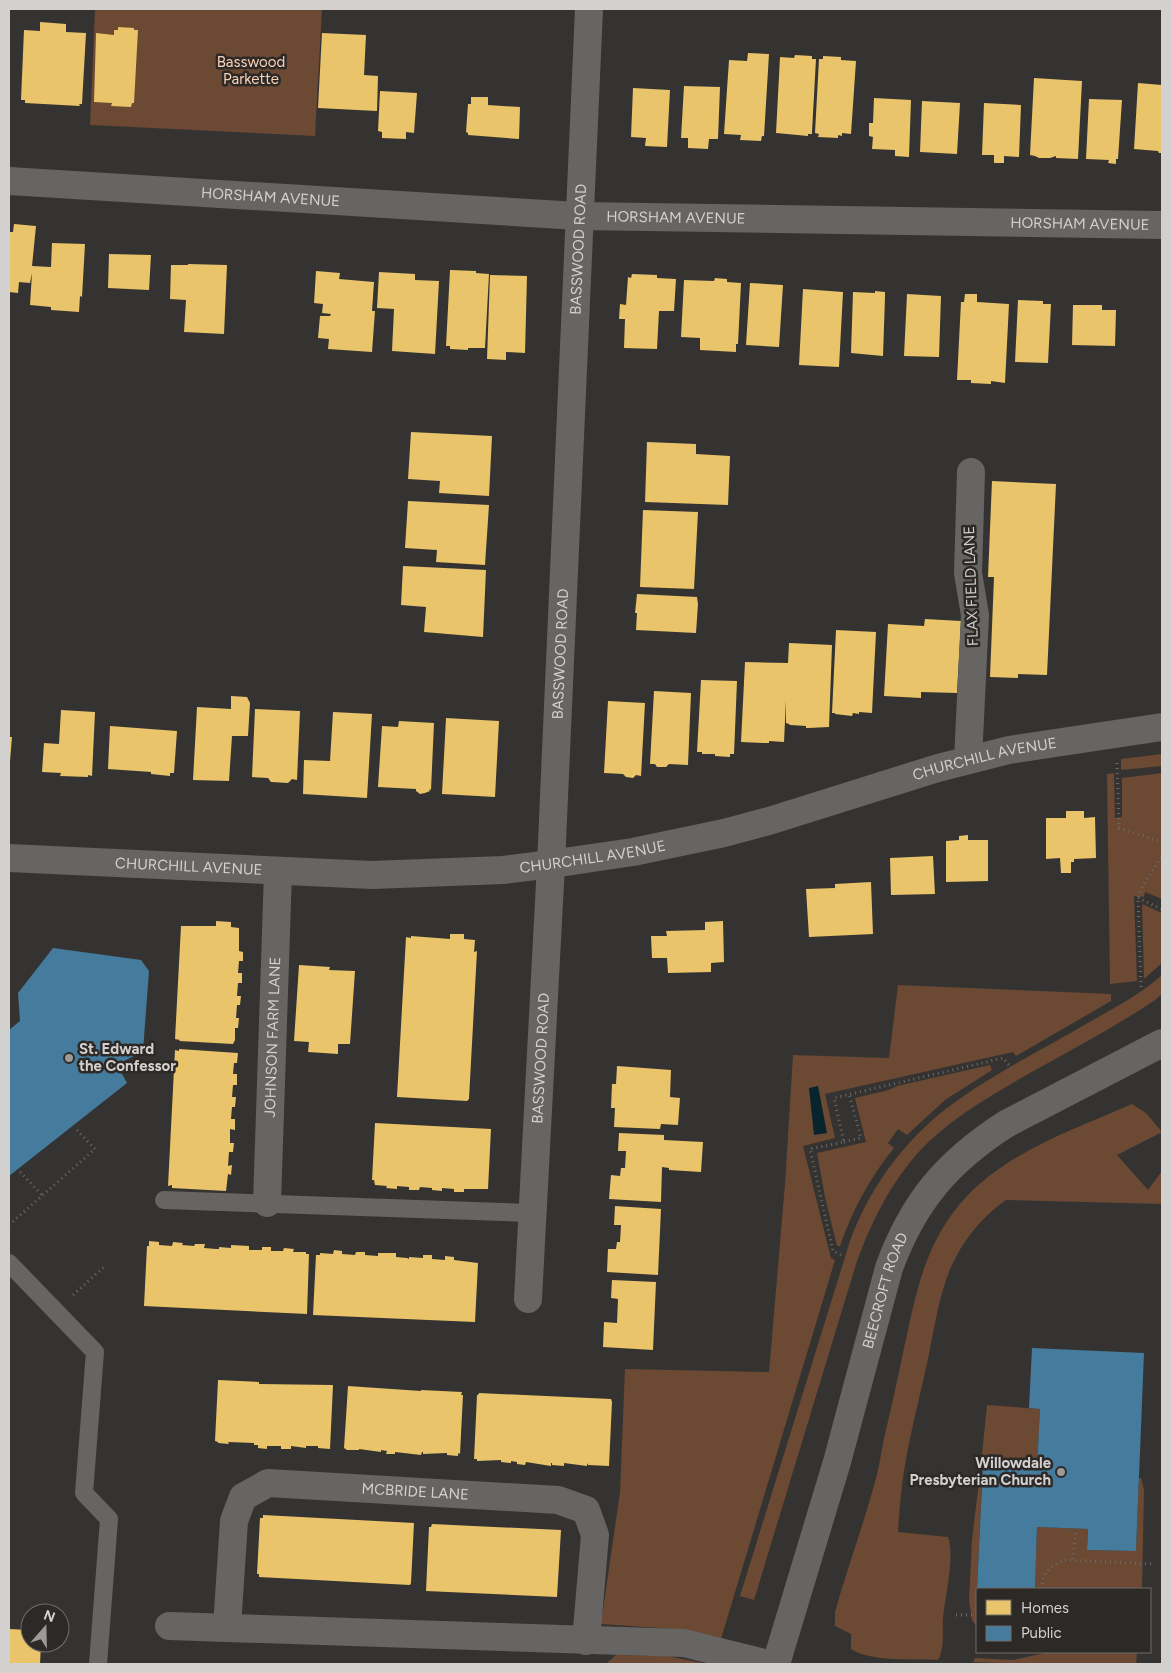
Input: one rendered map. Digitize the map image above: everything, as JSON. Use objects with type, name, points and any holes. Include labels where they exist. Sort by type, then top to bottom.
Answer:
[{"type":"street","name":"BASSWOOD ROAD","points":[[528,1299],[550,864],[588,9]]},
{"type":"street","name":"HORSHAM AVENUE","points":[[9,181],[578,216],[1162,225]]},
{"type":"street","name":"FLAX FIELD LANE","points":[[968,760],[975,615],[968,573],[970,472]]},
{"type":"street","name":"CHURCHILL AVENUE","points":[[9,860],[372,875],[416,875],[504,870],[633,852],[724,833],[968,760],[1010,750],[1162,726]]},
{"type":"street","name":"JOHNSON FARM LANE","points":[[267,1203],[278,872]]},
{"type":"street","name":"BEECROFT ROAD","points":[[776,1664],[837,1462],[889,1268],[899,1240],[930,1189],[963,1155],[1006,1124],[1162,1043]]},
{"type":"street","name":"MCBRIDE LANE","points":[[227,1627],[234,1521],[243,1498],[268,1484],[558,1500],[586,1510],[595,1535],[586,1641]]},
{"type":"street","points":[[169,1626],[684,1643],[768,1664]]},
{"type":"lane","points":[[164,1200],[532,1213]]},
{"type":"lane","points":[[9,1263],[95,1352],[84,1493],[109,1519],[98,1664]]},
{"type":"path","points":[[1116,733],[1118,828],[1162,842]]},
{"type":"path","points":[[1141,987],[1138,898],[1143,885],[1162,856]]},
{"type":"path","points":[[1138,898],[1162,909]]},
{"type":"path","points":[[844,1142],[834,1098],[1003,1058],[1009,1065]]},
{"type":"path","points":[[841,1255],[833,1252],[810,1150],[861,1138],[849,1094]]},
{"type":"path","points":[[9,1225],[94,1149],[75,1128]]},
{"type":"path","points":[[20,1172],[42,1195]]},
{"type":"path","points":[[56,1311],[106,1265]]},
{"type":"path","points":[[1073,1559],[1076,1528]]},
{"type":"path","points":[[1042,1588],[1042,1583],[1050,1568],[1057,1563],[1073,1559],[1154,1564]]},
{"type":"path","points":[[956,1615],[976,1615]]},
{"type":"green space","name":"Basswood Parkette","points":[[95,9],[322,9],[315,136],[90,125]]},
{"type":"green space","points":[[1162,754],[1162,766],[1121,770],[1121,759]]},
{"type":"green space","points":[[1114,773],[1115,818],[1122,817],[1122,778],[1162,773],[1162,899],[1145,892],[1144,897],[1134,896],[1137,981],[1110,984],[1107,774]]},
{"type":"green space","points":[[1142,904],[1162,913],[1162,963],[1144,979]]},
{"type":"green space","points":[[1162,975],[1162,994],[1155,1000],[966,1112],[937,1134],[902,1173],[874,1221],[857,1261],[754,1600],[740,1596],[850,1241],[877,1185],[902,1151],[916,1136],[931,1121],[963,1096],[1126,1001]]},
{"type":"green space","points":[[898,985],[1111,994],[1111,1001],[1016,1056],[1013,1052],[825,1094],[835,1138],[803,1146],[831,1258],[835,1260],[721,1639],[688,1630],[601,1624],[620,1492],[625,1369],[769,1372],[785,1184],[793,1055],[889,1058]]},
{"type":"green space","points":[[990,1065],[992,1070],[945,1100],[907,1135],[898,1129],[888,1143],[894,1148],[885,1159],[856,1207],[840,1246],[837,1246],[817,1153],[866,1142],[855,1098],[889,1090],[897,1086]]},
{"type":"green space","points":[[1132,1104],[1146,1113],[1162,1132],[1117,1155],[1148,1190],[1162,1171],[1162,1204],[1006,1200],[978,1226],[966,1240],[956,1257],[946,1280],[939,1306],[910,1438],[904,1470],[898,1532],[948,1537],[950,1566],[943,1618],[942,1650],[938,1660],[881,1658],[859,1653],[851,1649],[851,1634],[835,1626],[835,1612],[876,1477],[912,1310],[924,1269],[941,1231],[968,1195],[1004,1165],[1045,1142]]},
{"type":"green space","points":[[987,1405],[1040,1409],[1037,1466],[981,1464]]},
{"type":"green space","points":[[1139,1478],[1141,1478],[1144,1490],[1142,1588],[1035,1588],[1037,1527],[1088,1529],[1087,1550],[1136,1551]]},
{"type":"green space","points":[[982,1480],[976,1588],[976,1626],[972,1620],[969,1600],[972,1540],[979,1481]]},
{"type":"green space","points":[[1045,1653],[1137,1653],[1136,1664],[973,1662],[975,1658],[1013,1660]]},
{"type":"green space","points":[[616,1655],[667,1656],[708,1664],[606,1664]]},
{"type":"water","points":[[818,1086],[827,1133],[814,1135],[809,1088]]},
{"type":"building: Homes","points":[[40,22],[66,24],[66,32],[86,33],[82,104],[79,104],[80,106],[25,103],[25,100],[21,100],[24,30],[40,31]]},
{"type":"building: Homes","points":[[118,27],[138,30],[134,103],[132,103],[131,107],[111,106],[112,103],[94,102],[96,33],[114,35],[114,30],[118,30]]},
{"type":"building: Homes","points":[[322,33],[366,35],[364,75],[378,76],[377,111],[318,108]]},
{"type":"building: Homes","points":[[748,53],[769,54],[764,136],[762,136],[761,141],[740,140],[741,135],[724,134],[729,60],[747,61]]},
{"type":"building: Homes","points":[[795,55],[812,56],[812,59],[816,59],[812,134],[808,134],[808,136],[776,133],[780,57],[794,58]]},
{"type":"building: Homes","points":[[823,56],[841,57],[841,60],[856,61],[851,134],[842,133],[842,136],[838,135],[838,138],[818,137],[819,134],[815,133],[819,59],[823,59]]},
{"type":"building: Homes","points":[[1034,78],[1082,81],[1078,159],[1056,158],[1056,156],[1039,158],[1030,155]]},
{"type":"building: Homes","points":[[1138,83],[1162,85],[1162,153],[1134,149]]},
{"type":"building: Homes","points":[[684,86],[720,87],[718,139],[709,139],[708,149],[688,148],[688,138],[681,138]]},
{"type":"building: Homes","points":[[633,88],[670,90],[667,147],[645,146],[646,138],[631,137]]},
{"type":"building: Homes","points":[[380,91],[417,93],[414,133],[406,132],[406,139],[382,138],[382,132],[378,131]]},
{"type":"building: Homes","points":[[471,97],[488,97],[488,105],[520,107],[519,139],[468,135],[466,132],[468,104],[471,104]]},
{"type":"building: Homes","points":[[874,98],[911,100],[909,157],[895,156],[895,150],[872,149],[873,137],[869,136],[869,123],[873,123]]},
{"type":"building: Homes","points":[[1089,99],[1122,100],[1118,159],[1116,159],[1116,164],[1108,163],[1109,160],[1086,159]]},
{"type":"building: Homes","points":[[922,101],[960,103],[957,154],[920,152]]},
{"type":"building: Homes","points":[[984,103],[1021,105],[1019,157],[1004,156],[1004,163],[994,163],[994,155],[982,155]]},
{"type":"building: Homes","points":[[14,224],[36,226],[32,266],[51,267],[52,243],[85,244],[82,297],[80,296],[79,312],[51,310],[51,307],[30,305],[32,273],[30,283],[19,282],[18,293],[9,292],[9,232],[13,232]]},
{"type":"building: Homes","points":[[109,254],[151,255],[149,290],[108,288]]},
{"type":"building: Homes","points":[[171,265],[227,265],[224,334],[184,332],[186,300],[170,299]]},
{"type":"building: Homes","points":[[450,270],[476,271],[476,273],[489,274],[485,348],[468,348],[468,350],[450,349],[450,346],[446,346]]},
{"type":"building: Homes","points":[[316,271],[340,273],[339,279],[374,282],[372,311],[375,311],[372,352],[328,349],[329,339],[318,338],[320,316],[330,316],[331,314],[322,313],[323,304],[314,303]]},
{"type":"building: Homes","points":[[379,272],[415,274],[415,280],[439,281],[435,354],[392,351],[394,309],[377,308]]},
{"type":"building: Homes","points":[[632,274],[657,275],[657,278],[676,279],[674,311],[659,311],[657,349],[624,348],[625,319],[619,319],[620,304],[626,305],[628,277],[631,278]]},
{"type":"building: Homes","points":[[490,275],[527,276],[525,353],[506,352],[506,360],[487,359]]},
{"type":"building: Homes","points":[[715,278],[727,279],[727,282],[741,283],[736,352],[700,350],[700,338],[681,337],[684,280],[714,281]]},
{"type":"building: Homes","points":[[750,283],[783,285],[779,347],[746,345]]},
{"type":"building: Homes","points":[[803,289],[843,292],[839,367],[799,365]]},
{"type":"building: Homes","points":[[875,291],[885,292],[883,356],[851,353],[853,292],[875,293]]},
{"type":"building: Homes","points":[[907,294],[941,296],[939,357],[904,356]]},
{"type":"building: Homes","points":[[965,294],[977,294],[977,302],[1009,304],[1005,383],[991,381],[991,384],[971,383],[971,380],[957,380],[961,302],[964,302]]},
{"type":"building: Homes","points":[[1018,300],[1043,301],[1043,304],[1051,304],[1048,363],[1015,362]]},
{"type":"building: Homes","points":[[1073,305],[1102,305],[1102,310],[1116,310],[1115,346],[1072,345]]},
{"type":"building: Homes","points":[[411,432],[492,436],[489,496],[439,493],[440,481],[408,479]]},
{"type":"building: Homes","points":[[647,442],[696,444],[696,454],[730,456],[728,505],[645,502]]},
{"type":"building: Homes","points":[[992,481],[1056,484],[1047,675],[1018,674],[1018,678],[990,677],[994,577],[988,577]]},
{"type":"building: Homes","points":[[408,501],[489,505],[485,565],[436,562],[437,550],[405,548]]},
{"type":"building: Homes","points":[[643,510],[698,512],[694,589],[640,587]]},
{"type":"building: Homes","points":[[403,566],[486,570],[483,637],[424,632],[426,607],[401,605]]},
{"type":"building: Homes","points":[[637,594],[697,597],[696,633],[636,630]]},
{"type":"building: Homes","points":[[925,619],[961,621],[957,693],[921,692],[921,698],[884,696],[888,624],[924,626]]},
{"type":"building: Homes","points":[[836,630],[876,632],[872,713],[859,712],[859,714],[853,713],[852,716],[832,713]]},
{"type":"building: Homes","points":[[789,643],[832,645],[829,727],[806,728],[806,726],[786,723],[786,700],[784,742],[741,742],[745,662],[788,663]]},
{"type":"building: Homes","points":[[701,680],[737,681],[734,754],[730,754],[730,757],[697,752]]},
{"type":"building: Homes","points":[[654,691],[691,693],[688,765],[669,764],[666,767],[657,767],[655,764],[650,764]]},
{"type":"building: Homes","points":[[231,696],[247,697],[250,703],[248,736],[232,736],[229,781],[193,780],[197,707],[231,709]]},
{"type":"building: Homes","points":[[608,701],[645,703],[641,776],[636,775],[633,778],[626,777],[623,774],[604,773]]},
{"type":"building: Homes","points":[[255,709],[300,711],[297,780],[292,779],[288,783],[271,782],[268,778],[252,777]]},
{"type":"building: Homes","points":[[61,710],[95,712],[92,776],[60,776],[61,773],[42,772],[44,743],[59,744]]},
{"type":"building: Homes","points":[[333,712],[372,714],[367,798],[303,794],[304,760],[330,761]]},
{"type":"building: Homes","points":[[446,718],[499,721],[495,797],[442,794]]},
{"type":"building: Homes","points":[[399,721],[434,723],[430,791],[420,794],[416,789],[378,787],[382,726],[398,727]]},
{"type":"building: Homes","points":[[110,726],[177,731],[174,773],[170,773],[170,776],[151,774],[151,772],[108,769]]},
{"type":"building: Homes","points":[[9,737],[12,737],[10,761],[9,761]]},
{"type":"building: Homes","points":[[1066,811],[1084,811],[1084,818],[1095,817],[1096,858],[1074,859],[1074,862],[1071,862],[1071,873],[1061,873],[1060,858],[1046,859],[1046,818],[1066,818]]},
{"type":"building: Homes","points":[[968,835],[968,840],[988,840],[988,881],[946,882],[946,841],[959,840],[959,836]]},
{"type":"building: Homes","points":[[933,856],[935,894],[891,895],[890,858]]},
{"type":"building: Homes","points":[[871,882],[873,934],[809,937],[806,889],[835,888],[835,884]]},
{"type":"building: Homes","points":[[216,921],[231,922],[231,927],[239,928],[239,951],[243,952],[243,961],[239,961],[238,973],[242,973],[242,983],[238,983],[237,996],[241,996],[240,1005],[237,1005],[236,1018],[239,1018],[238,1028],[235,1028],[235,1040],[233,1044],[179,1041],[175,1039],[181,926],[216,926]]},
{"type":"building: Homes","points":[[723,921],[724,962],[711,963],[711,972],[668,973],[667,958],[652,958],[651,936],[667,936],[666,931],[705,930],[705,922]]},
{"type":"building: Homes","points":[[450,934],[464,934],[464,939],[475,940],[474,952],[477,951],[469,1099],[467,1101],[397,1097],[406,937],[450,939]]},
{"type":"building: Homes","points":[[299,965],[330,967],[329,970],[355,971],[350,1044],[338,1044],[338,1054],[308,1052],[309,1042],[294,1041]]},
{"type":"building: Homes","points":[[179,1049],[238,1053],[237,1063],[234,1063],[233,1074],[237,1074],[237,1085],[233,1085],[232,1097],[236,1097],[235,1107],[232,1107],[231,1119],[235,1119],[235,1130],[230,1129],[230,1143],[234,1143],[233,1152],[229,1152],[228,1166],[232,1165],[231,1175],[228,1174],[226,1191],[172,1188],[172,1185],[168,1186],[175,1050],[179,1051]]},
{"type":"building: Homes","points":[[617,1066],[671,1070],[670,1097],[680,1098],[678,1125],[661,1124],[660,1129],[614,1127],[615,1108],[611,1108],[612,1084],[616,1084]]},
{"type":"building: Homes","points":[[375,1123],[491,1129],[488,1189],[464,1189],[464,1192],[454,1192],[454,1189],[442,1188],[442,1191],[420,1187],[419,1190],[409,1190],[409,1187],[397,1186],[397,1189],[375,1185],[374,1180],[372,1180]]},
{"type":"building: Homes","points":[[619,1133],[664,1135],[664,1140],[703,1142],[701,1172],[669,1170],[669,1168],[662,1167],[661,1202],[609,1199],[611,1175],[620,1176],[621,1168],[625,1168],[626,1151],[618,1151]]},
{"type":"building: Homes","points":[[615,1206],[661,1209],[658,1275],[607,1272],[608,1249],[616,1249],[617,1242],[620,1242],[621,1225],[614,1225]]},
{"type":"building: Homes","points":[[149,1241],[159,1242],[159,1245],[172,1246],[173,1242],[194,1246],[195,1244],[205,1244],[204,1248],[216,1249],[219,1249],[219,1247],[231,1248],[231,1245],[249,1246],[249,1250],[262,1250],[262,1247],[271,1247],[271,1251],[283,1251],[284,1248],[294,1249],[293,1252],[306,1252],[306,1254],[309,1254],[307,1314],[144,1306],[147,1246],[149,1246]]},
{"type":"building: Homes","points":[[334,1250],[342,1251],[342,1254],[355,1255],[356,1252],[365,1252],[365,1255],[378,1256],[378,1253],[396,1253],[396,1257],[409,1259],[409,1257],[423,1258],[423,1255],[432,1255],[432,1259],[445,1260],[445,1256],[454,1257],[454,1260],[478,1263],[475,1322],[313,1315],[316,1255],[320,1255],[320,1253],[333,1254]]},
{"type":"building: Homes","points":[[612,1280],[656,1282],[653,1350],[603,1347],[604,1322],[617,1323],[618,1299],[611,1298]]},
{"type":"building: Homes","points":[[218,1380],[259,1382],[259,1384],[333,1385],[330,1449],[318,1448],[318,1446],[306,1446],[306,1448],[291,1446],[291,1449],[281,1449],[281,1446],[267,1446],[267,1449],[258,1448],[258,1445],[254,1445],[254,1443],[218,1443],[215,1441]]},
{"type":"building: Homes","points":[[348,1386],[462,1392],[460,1454],[458,1453],[458,1456],[447,1455],[447,1453],[423,1454],[422,1452],[421,1455],[395,1452],[395,1454],[386,1454],[387,1451],[381,1450],[381,1452],[359,1449],[347,1450],[344,1448]]},
{"type":"building: Homes","points":[[479,1393],[611,1399],[609,1466],[588,1465],[587,1463],[587,1466],[564,1463],[564,1466],[552,1465],[551,1463],[551,1466],[526,1462],[525,1465],[511,1461],[511,1463],[501,1462],[501,1460],[477,1461],[477,1459],[474,1459],[477,1395]]},
{"type":"building: Homes","points":[[263,1515],[414,1523],[411,1583],[410,1585],[259,1577],[259,1574],[257,1574],[260,1518],[263,1518]]},
{"type":"building: Homes","points":[[432,1524],[561,1530],[557,1597],[426,1591],[429,1527]]},
{"type":"building: Homes","points":[[9,1629],[20,1630],[20,1653],[41,1653],[40,1664],[9,1664]]},
{"type":"building: Public","name":"St. Edward the Confessor","points":[[53,948],[141,960],[149,971],[143,1051],[117,1065],[127,1083],[9,1176],[9,1030],[20,1021],[18,993]]},
{"type":"building: Public","name":"Willowdale Presbyterian Church","points":[[1032,1348],[1144,1353],[1136,1551],[1087,1550],[1088,1529],[1037,1527],[1035,1588],[977,1588],[983,1464],[1037,1466],[1040,1409],[1029,1408]]},
{"type":"place","name":"St. Edward the Confessor","points":[[69,1058]]},
{"type":"place","name":"Willowdale Presbyterian Church","points":[[1061,1472]]}]
